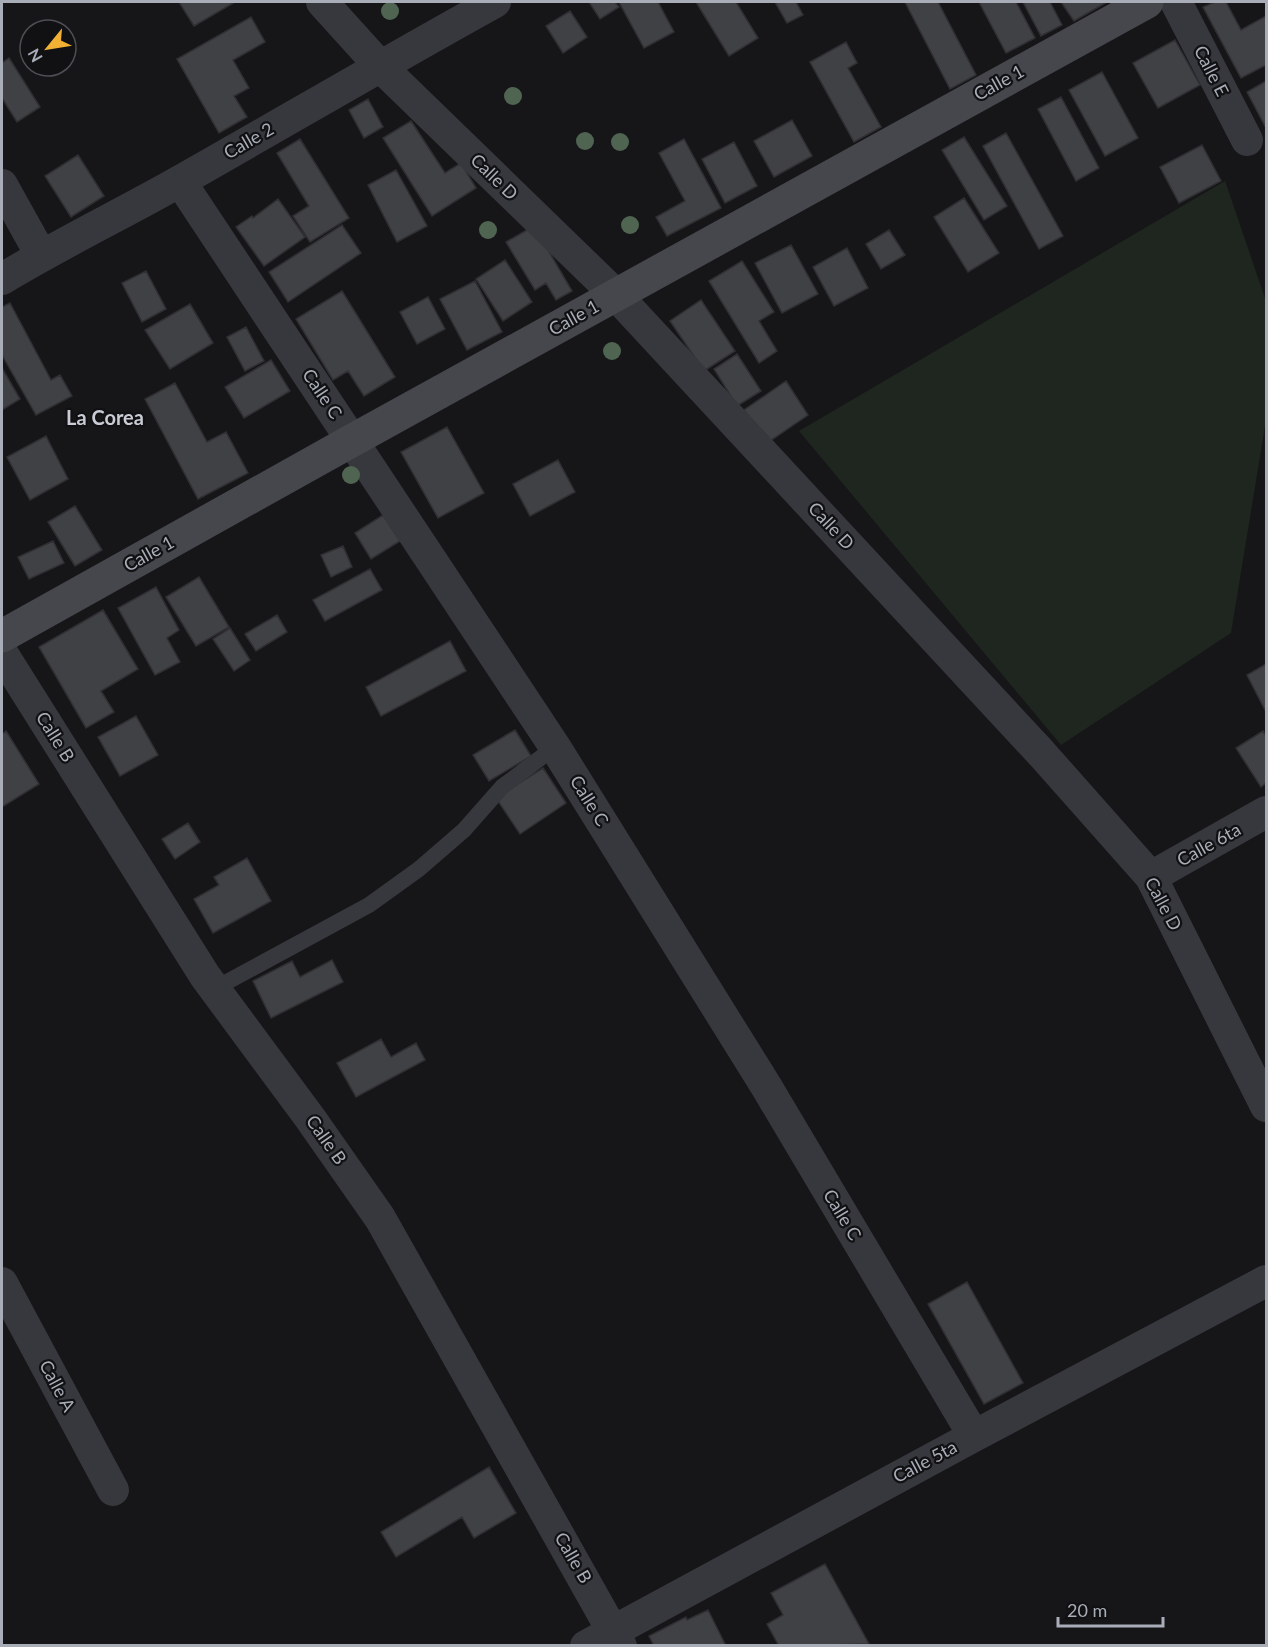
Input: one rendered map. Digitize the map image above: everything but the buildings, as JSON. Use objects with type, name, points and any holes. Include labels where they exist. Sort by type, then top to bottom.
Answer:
[{"type":"street","name":"Calle D","points":[[322,2],[379,65],[616,295],[1042,754],[1151,877],[1266,1106]]},
{"type":"street","name":"Calle 2","points":[[2,279],[41,255],[180,181],[379,65],[495,2]]},
{"type":"street","name":"Calle 1","points":[[2,636],[1147,2]]},
{"type":"street","name":"Calle E","points":[[1176,2],[1247,140]]},
{"type":"street","name":"Calle C","points":[[180,181],[555,747],[766,1086],[974,1436]]},
{"type":"street","points":[[2,185],[41,255]]},
{"type":"street","name":"Calle B","points":[[2,653],[214,988],[380,1218],[617,1638]]},
{"type":"street","name":"Calle 6ta","points":[[1151,877],[1266,812]]},
{"type":"street","name":"Calle 5ta","points":[[586,1646],[617,1638],[974,1436],[1266,1281]]},
{"type":"street","name":"Calle A","points":[[2,1283],[113,1490]]},
{"type":"lane","points":[[214,988],[369,905],[419,870],[464,830],[502,787],[555,747]]},
{"type":"shaded area","points":[[1225,181],[1266,301],[1266,420],[1231,633],[1061,745],[799,431]]},
{"type":"district","name":"La Corea","points":[[105,418]]}]
